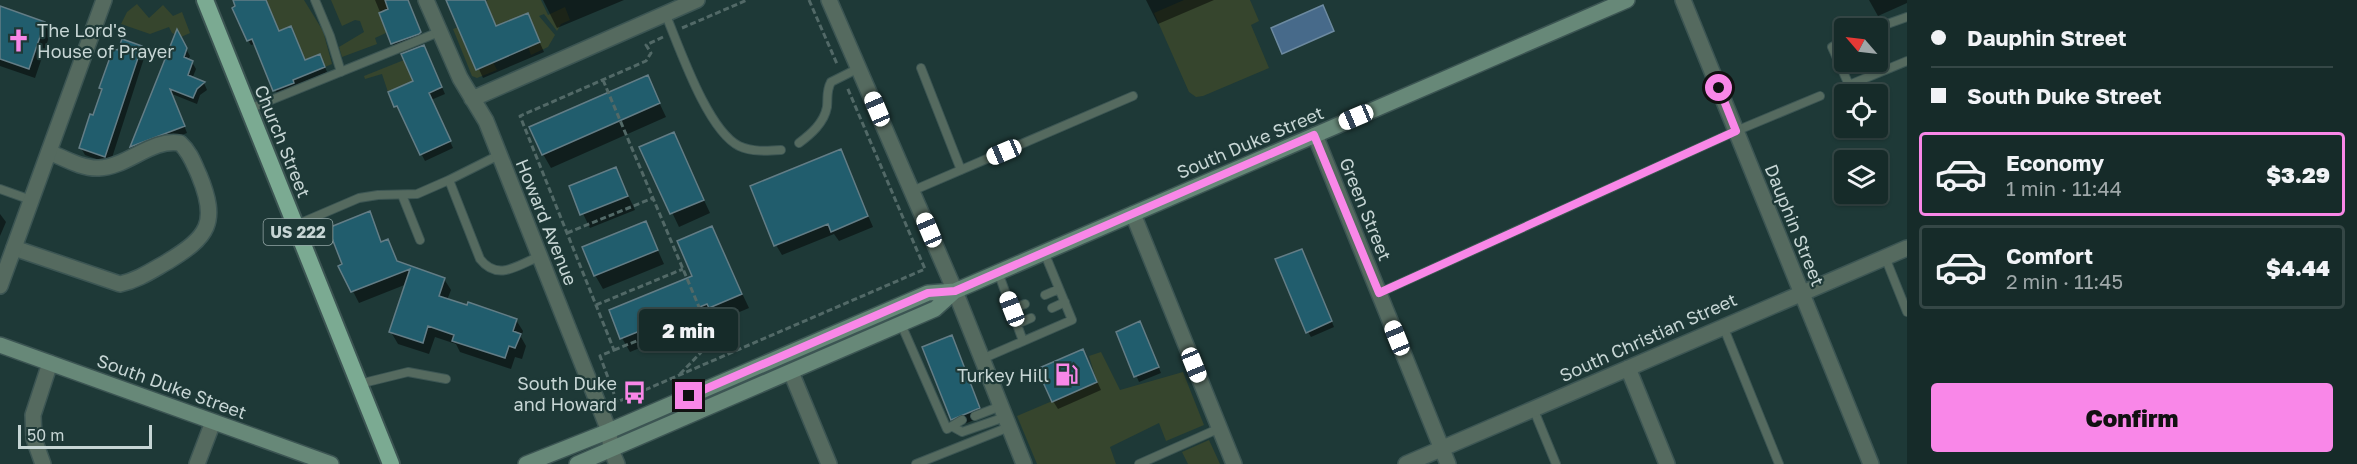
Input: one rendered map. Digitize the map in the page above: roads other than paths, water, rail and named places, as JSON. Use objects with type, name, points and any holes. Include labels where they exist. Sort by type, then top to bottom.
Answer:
[{"type":"highway","name":"Church Street","points":[[205,0],[391,464]]},
{"type":"main road","name":"South Duke Street","points":[[577,464],[614,457],[791,372],[935,309],[955,291],[1627,0]]},
{"type":"main road","name":"South Duke Street","points":[[526,464],[609,431],[928,293],[955,291]]},
{"type":"main road","name":"South Duke Street","points":[[0,345],[331,464]]},
{"type":"street","points":[[0,286],[104,0]]},
{"type":"street","name":"Howard Avenue","points":[[426,0],[459,78],[486,121],[609,431],[614,457]]},
{"type":"street","points":[[829,0],[955,291],[1024,464]]},
{"type":"street","name":"Dauphin Street","points":[[1683,0],[1871,464]]},
{"type":"street","points":[[472,99],[689,2]]},
{"type":"street","name":"Green Street","points":[[1314,135],[1448,464]]},
{"type":"street","points":[[14,248],[120,284],[136,280],[185,250],[199,239],[206,228],[208,205],[206,195],[190,156],[180,143],[162,145],[110,166],[98,168],[88,167],[48,152]]},
{"type":"street","points":[[1133,214],[1234,464]]},
{"type":"street","name":"South Christian Street","points":[[1406,464],[1907,248]]},
{"type":"street","points":[[43,464],[34,439],[33,415],[50,363]]},
{"type":"street","points":[[1628,368],[1667,464]]},
{"type":"street","points":[[791,372],[829,464]]},
{"type":"street","points":[[197,464],[213,422]]},
{"type":"lane","points":[[315,0],[326,25],[341,72]]},
{"type":"lane","points":[[665,13],[705,106],[728,138],[739,146],[755,151],[781,150]]},
{"type":"lane","points":[[1888,24],[1907,17]]},
{"type":"lane","points":[[249,109],[439,32]]},
{"type":"lane","points":[[1888,70],[1907,62]]},
{"type":"lane","points":[[799,142],[819,124],[826,111],[831,82],[859,68]]},
{"type":"lane","points":[[921,68],[961,170]]},
{"type":"lane","points":[[1843,72],[1849,85],[1882,72]]},
{"type":"lane","points":[[912,191],[1133,96]]},
{"type":"lane","points":[[1379,293],[1736,131],[1820,96]]},
{"type":"lane","points":[[296,225],[358,198],[417,194],[499,155]]},
{"type":"lane","points":[[448,180],[480,259],[486,266],[498,272],[540,256]]},
{"type":"lane","points":[[0,189],[31,200]]},
{"type":"lane","points":[[402,195],[420,240]]},
{"type":"lane","points":[[982,359],[1072,320],[1044,252]]},
{"type":"lane","points":[[1884,257],[1907,312]]},
{"type":"lane","points":[[998,272],[1023,341]]},
{"type":"lane","points":[[1045,295],[1059,289]]},
{"type":"lane","points":[[1052,308],[1065,302]]},
{"type":"lane","points":[[1012,309],[1025,304]]},
{"type":"lane","points":[[1017,324],[1031,318]]},
{"type":"lane","points":[[901,324],[950,428],[962,432],[1005,417]]},
{"type":"lane","points":[[1723,326],[1779,464]]},
{"type":"lane","points":[[359,384],[408,372],[446,379]]},
{"type":"lane","points":[[1533,408],[1556,464]]},
{"type":"lane","points":[[975,416],[1005,417]]},
{"type":"lane","points":[[916,464],[1005,417]]},
{"type":"lane","points":[[950,428],[962,420]]},
{"type":"lane","points":[[1139,464],[1220,428]]},
{"type":"water","points":[[1323,5],[1334,31],[1282,54],[1271,28]]},
{"type":"place","name":"The Lord's House of Prayer","points":[[19,40]]},
{"type":"place","name":"Turkey Hill","points":[[1067,375]]},
{"type":"place","name":"South Duke and Howard","points":[[635,393]]}]
